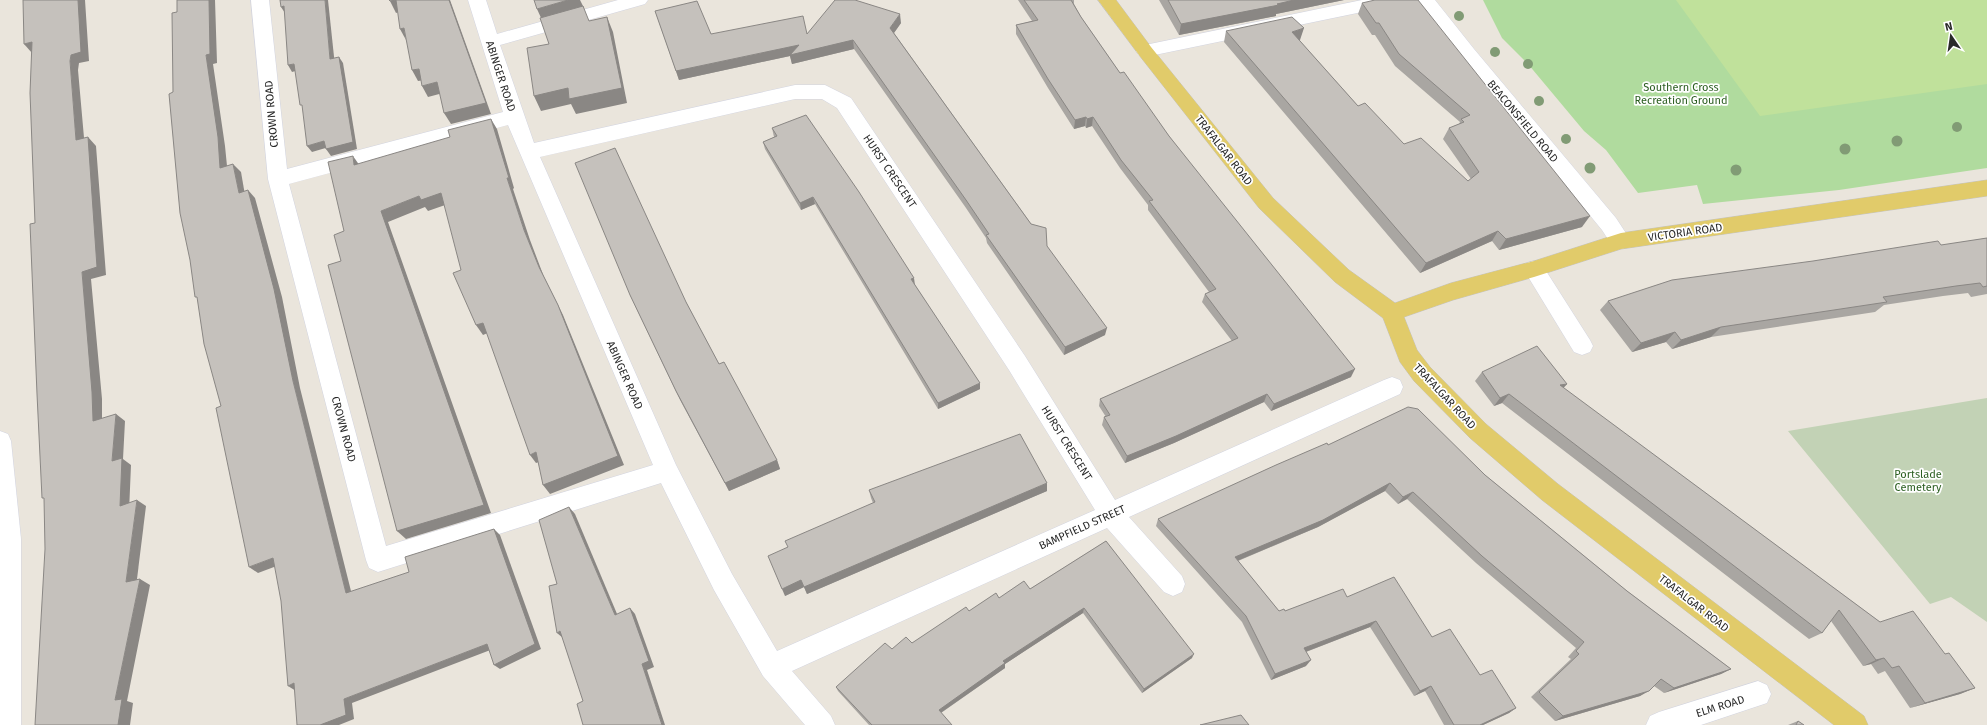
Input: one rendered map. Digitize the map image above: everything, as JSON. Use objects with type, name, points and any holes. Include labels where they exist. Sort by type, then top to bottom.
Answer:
[{"type":"main road","name":"TRAFALGAR ROAD","points":[[1107,0],[1145,51],[1266,203],[1342,276],[1392,313],[1408,355],[1422,374],[1478,430],[1550,492],[1855,725]]},
{"type":"main road","name":"VICTORIA ROAD","points":[[1392,313],[1452,292],[1534,269],[1620,241],[1987,188]]},
{"type":"street","name":"CROWN ROAD","points":[[260,0],[278,179],[378,560],[667,471]]},
{"type":"street","name":"ABINGER ROAD","points":[[477,0],[514,116],[528,152],[667,471],[723,582],[772,666],[822,725]]},
{"type":"street","points":[[490,42],[639,0]]},
{"type":"street","points":[[1145,51],[1391,0]]},
{"type":"street","name":"BEACONSFIELD ROAD","points":[[1426,0],[1468,54],[1609,224],[1620,241]]},
{"type":"street","name":"HURST CRESCENT","points":[[528,152],[795,92],[826,92],[844,103],[1017,363],[1111,514],[1173,584]]},
{"type":"street","points":[[278,179],[514,116]]},
{"type":"street","points":[[1534,269],[1582,346]]},
{"type":"street","name":"BAMPFIELD STREET","points":[[772,666],[1392,387]]},
{"type":"street","points":[[0,441],[4,540],[8,725]]},
{"type":"street","name":"ELM ROAD","points":[[1659,725],[1758,694]]},
{"type":"green space","name":"Southern Cross Recreation Ground","points":[[1483,0],[1987,0],[1987,168],[1839,190],[1703,204],[1697,185],[1638,193],[1606,150],[1584,131],[1528,64],[1502,38]]},
{"type":"green space","points":[[1676,0],[1987,0],[1987,84],[1760,116]]},
{"type":"green space","name":"Portslade Cemetery","points":[[1987,398],[1987,622],[1951,597],[1930,604],[1788,431]]},
{"type":"building","points":[[23,0],[78,0],[81,52],[71,55],[70,61],[76,140],[88,137],[97,267],[82,272],[93,421],[116,414],[112,461],[122,458],[120,506],[137,500],[126,582],[140,579],[115,700],[122,699],[118,725],[35,725],[45,549],[44,498],[42,498],[30,224],[35,223],[30,93],[32,42],[24,44]]},
{"type":"building","points":[[177,0],[209,0],[210,54],[206,55],[218,137],[220,168],[233,164],[239,193],[248,190],[274,289],[293,381],[346,593],[409,572],[405,557],[494,529],[535,644],[494,665],[487,644],[344,699],[346,715],[320,725],[297,725],[294,683],[288,686],[281,601],[273,558],[249,567],[216,408],[221,406],[204,344],[197,297],[195,297],[190,260],[180,213],[169,94],[173,92],[172,13],[177,12]]},
{"type":"building","points":[[280,0],[325,0],[330,59],[339,57],[353,142],[326,149],[324,141],[307,146],[302,105],[300,105],[294,64],[288,65],[284,6],[281,7]]},
{"type":"building","points":[[396,0],[449,0],[486,103],[444,113],[437,82],[422,86],[419,69],[412,70],[404,28],[400,29]]},
{"type":"building","points":[[534,0],[568,0],[537,9]]},
{"type":"building","points":[[835,0],[855,0],[900,14],[890,28],[1031,224],[1046,228],[1047,246],[1107,328],[1065,347],[986,235],[989,234],[966,200],[853,40],[790,55],[799,45],[676,71],[655,11],[697,1],[711,34],[803,16],[807,34]]},
{"type":"building","points":[[1024,0],[1071,0],[1120,73],[1124,72],[1169,136],[1355,369],[1274,404],[1267,394],[1176,436],[1127,456],[1104,417],[1110,415],[1100,399],[1238,338],[1205,294],[1216,289],[1149,201],[1153,200],[1121,160],[1093,117],[1075,120],[1048,79],[1016,25],[1038,20]]},
{"type":"building","points":[[1168,0],[1294,0],[1277,4],[1279,5],[1181,24]]},
{"type":"building","points":[[1375,0],[1418,0],[1590,216],[1506,239],[1498,231],[1426,263],[1226,31],[1292,17],[1304,28],[1292,32],[1358,106],[1365,103],[1404,144],[1421,138],[1468,181],[1479,172],[1449,128],[1464,122],[1461,119],[1470,115],[1399,54],[1379,23],[1376,23],[1362,3]]},
{"type":"building","points":[[583,6],[589,21],[607,17],[622,88],[569,99],[568,88],[534,96],[527,48],[549,44],[540,18]]},
{"type":"building","points":[[806,115],[859,192],[914,278],[911,279],[980,383],[938,403],[813,197],[800,203],[763,142],[777,136],[772,128]]},
{"type":"building","points":[[491,119],[509,178],[507,178],[524,230],[539,267],[558,305],[618,456],[543,485],[536,452],[530,455],[483,323],[476,325],[453,273],[461,270],[441,193],[421,200],[419,196],[381,211],[484,505],[397,531],[328,265],[341,261],[334,235],[344,231],[328,162],[353,156],[354,165],[450,137],[448,130]]},
{"type":"building","points":[[615,148],[686,302],[719,364],[724,362],[777,460],[725,483],[676,391],[630,295],[575,163]]},
{"type":"building","points":[[1987,238],[1987,286],[1983,287],[1980,283],[1883,297],[1887,302],[1721,327],[1681,340],[1675,332],[1641,343],[1608,301],[1672,280],[1813,261],[1938,241],[1941,245]]},
{"type":"building","points":[[1537,346],[1567,384],[1560,385],[1880,622],[1913,611],[1945,654],[1949,653],[1975,688],[1925,703],[1899,666],[1892,668],[1884,658],[1876,660],[1839,610],[1822,633],[1509,394],[1500,398],[1482,372]]},
{"type":"building","points":[[1408,407],[1418,409],[1485,475],[1627,591],[1731,669],[1674,688],[1661,679],[1649,691],[1563,716],[1539,692],[1579,654],[1576,651],[1584,642],[1482,556],[1413,492],[1403,497],[1390,483],[1323,520],[1235,557],[1279,611],[1284,609],[1285,611],[1343,589],[1347,597],[1394,577],[1432,637],[1450,629],[1480,675],[1492,670],[1516,708],[1480,725],[1454,725],[1431,686],[1420,691],[1376,621],[1304,648],[1311,660],[1275,674],[1246,616],[1158,519],[1276,465],[1327,443],[1328,445]]},
{"type":"building","points":[[1020,434],[1047,483],[804,587],[801,580],[782,589],[768,556],[788,547],[785,541],[875,502],[869,490]]},
{"type":"building","points":[[569,507],[615,615],[630,608],[649,661],[642,664],[662,725],[583,725],[577,704],[583,701],[560,631],[557,633],[549,586],[557,584],[539,520]]},
{"type":"building","points":[[1106,541],[1194,654],[1144,689],[1084,608],[1003,661],[1005,663],[939,710],[952,725],[872,725],[836,687],[885,643],[892,649],[906,637],[912,643],[966,607],[969,611],[996,593],[999,598],[1024,581],[1030,589]]},
{"type":"building","points":[[1241,715],[1249,725],[1200,725]]},
{"type":"building","points":[[1798,721],[1804,725],[1796,725]]}]
